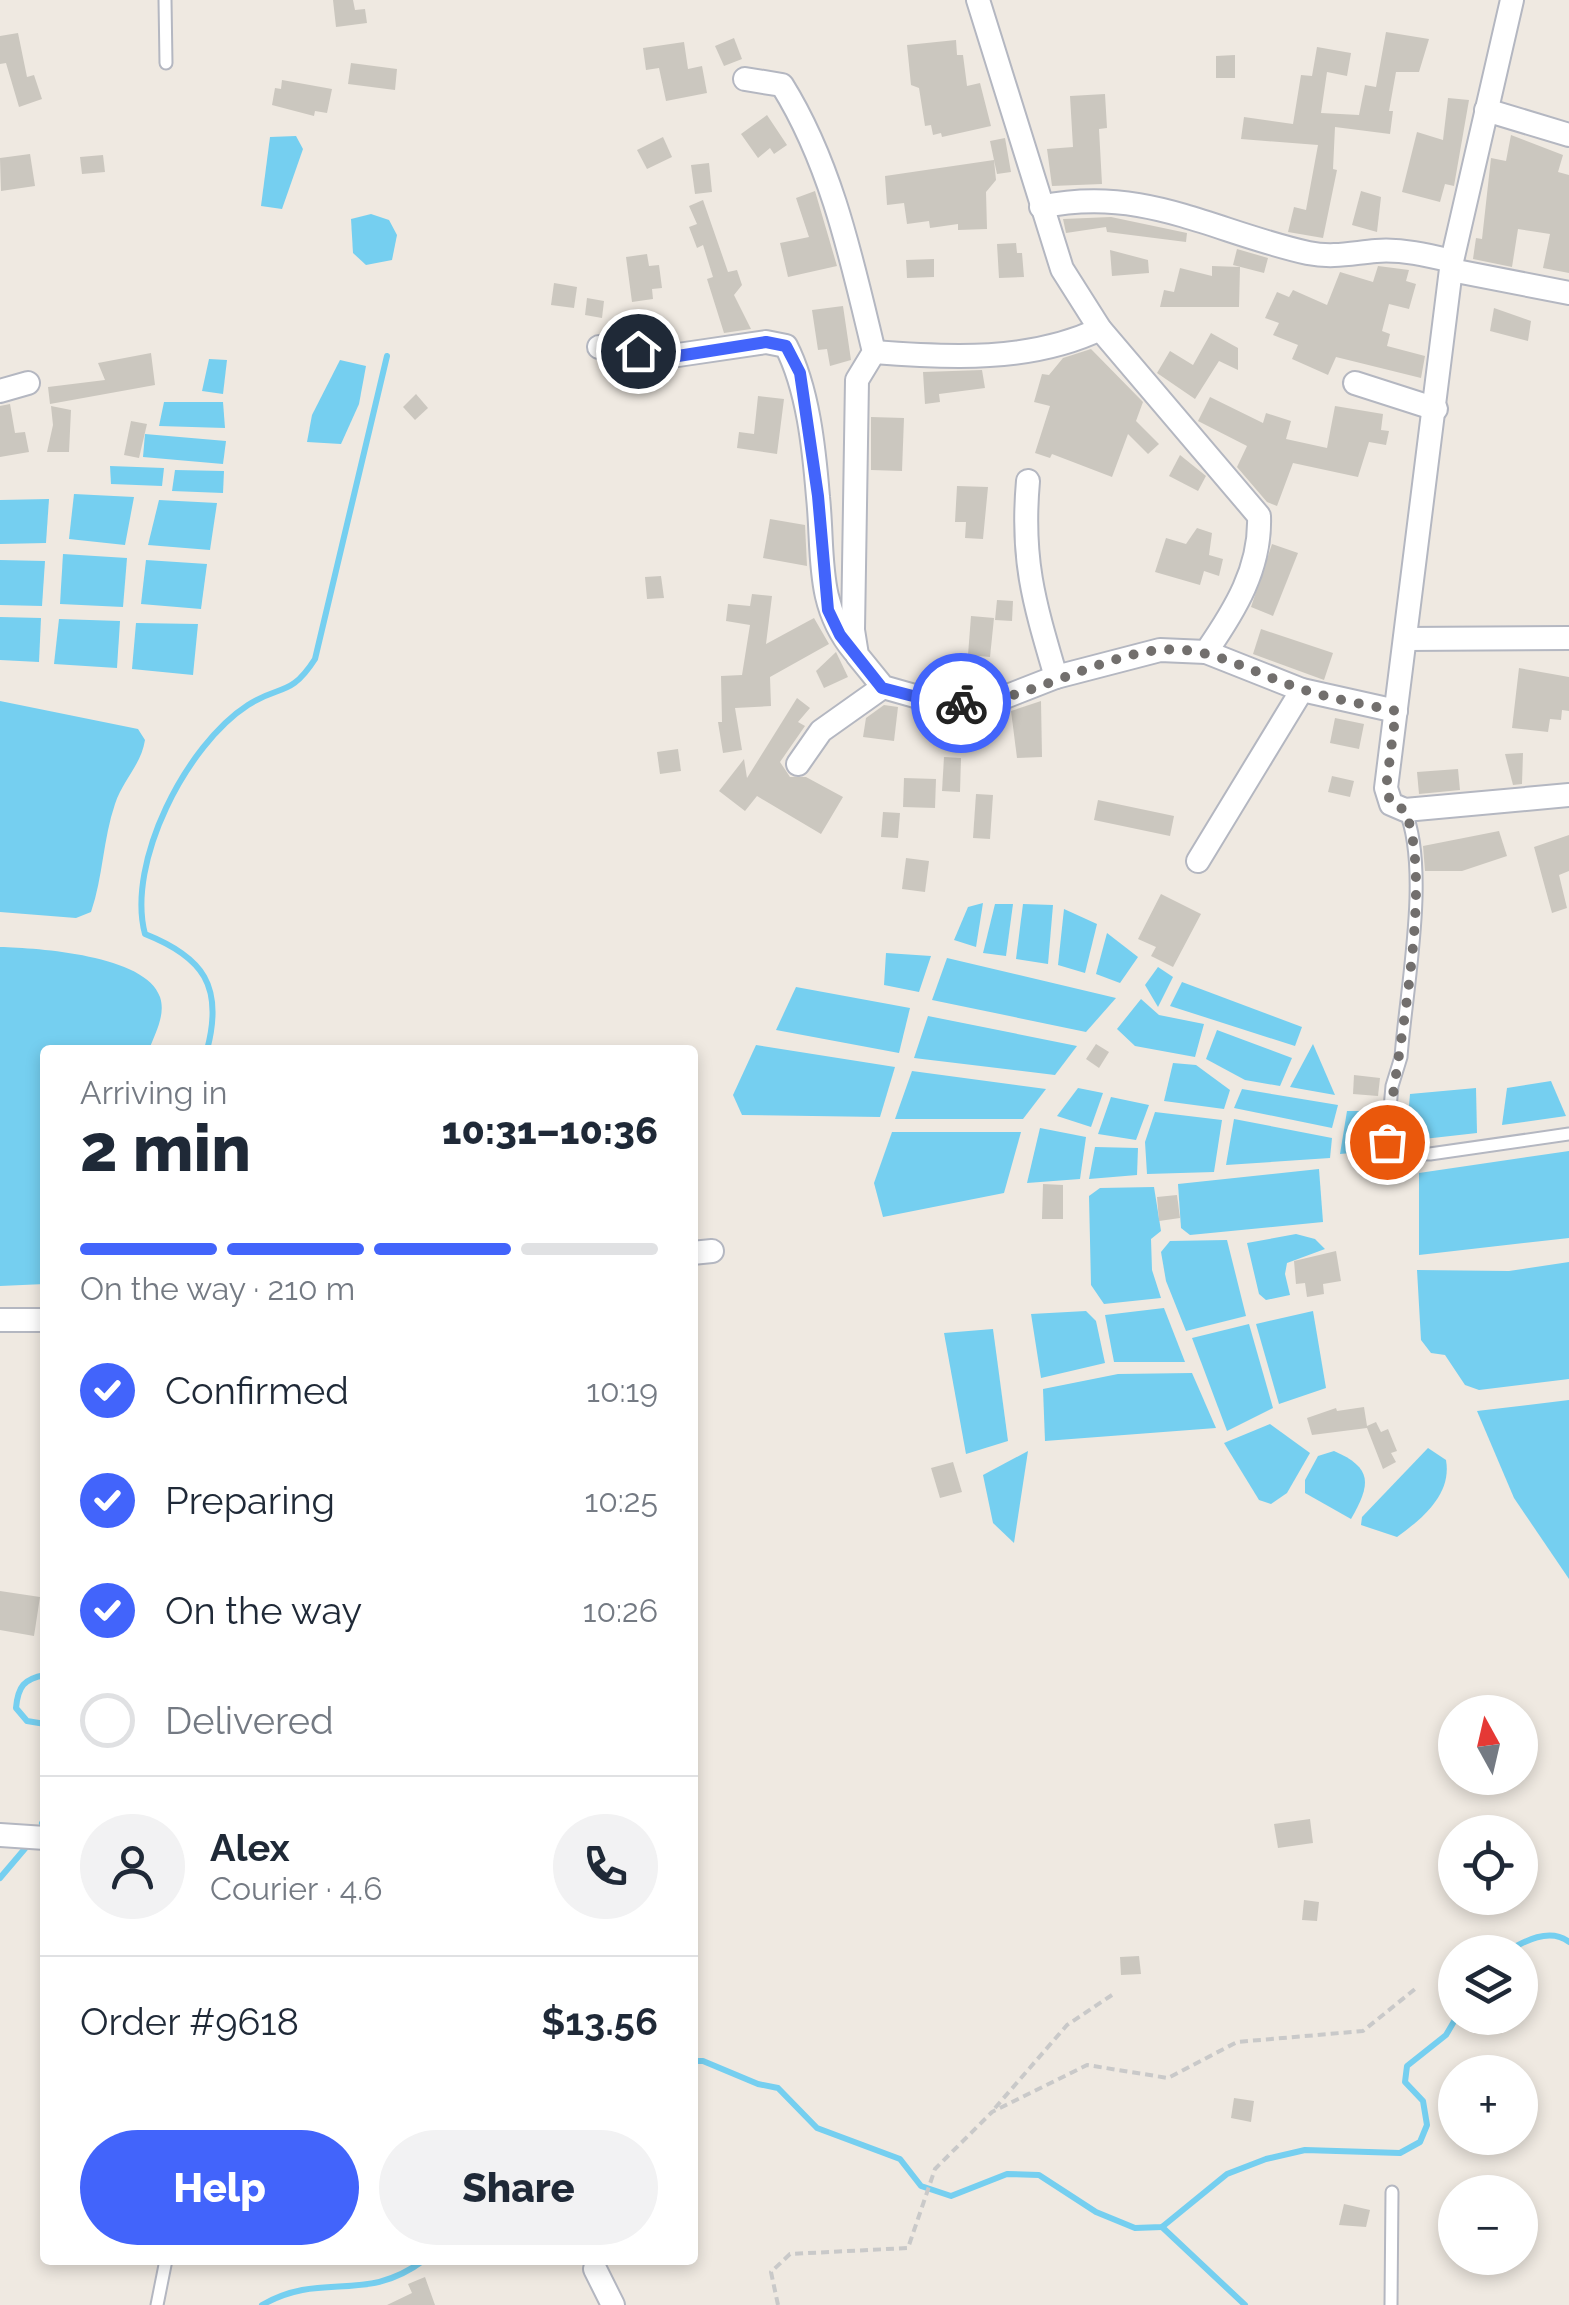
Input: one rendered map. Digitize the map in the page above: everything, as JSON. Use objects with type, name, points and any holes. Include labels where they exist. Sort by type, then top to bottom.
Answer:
[{"type":"street","points":[[978,0],[1062,269],[1100,328],[1259,516],[1260,544],[1248,580],[1206,652]]},
{"type":"street","points":[[1512,0],[1451,265],[1386,788],[1391,804],[1405,810],[1569,796]]},
{"type":"street","points":[[746,79],[782,85],[804,120],[848,245],[874,352],[856,380],[852,630],[857,655]]},
{"type":"street","points":[[1486,110],[1569,135]]},
{"type":"street","points":[[1041,207],[1073,200],[1119,200],[1187,214],[1307,252],[1342,258],[1376,251],[1414,252],[1451,265],[1569,293]]},
{"type":"street","points":[[874,352],[934,357],[1060,348],[1100,328]]},
{"type":"street","points":[[599,347],[678,356],[766,342],[786,346],[800,373],[818,496],[828,610],[882,688],[936,702],[987,704],[1056,677],[1160,650],[1206,652],[1302,690],[1396,711]]},
{"type":"street","points":[[0,390],[28,383]]},
{"type":"street","points":[[1355,383],[1436,409]]},
{"type":"street","points":[[1028,481],[1023,539],[1028,580],[1056,677]]},
{"type":"street","points":[[1405,640],[1569,638]]},
{"type":"street","points":[[798,764],[821,731],[882,688]]},
{"type":"street","points":[[1198,861],[1302,690]]},
{"type":"street","points":[[0,1320],[40,1320]]},
{"type":"street","points":[[0,1835],[40,1838]]},
{"type":"street","points":[[595,2269],[613,2305]]},
{"type":"lane","points":[[165,0],[166,63]]},
{"type":"lane","points":[[1405,810],[1414,832],[1416,875],[1401,1057],[1392,1086],[1387,1142],[1396,1154],[1430,1154],[1569,1134]]},
{"type":"lane","points":[[1391,2305],[1392,2192]]},
{"type":"lane","points":[[156,2305],[165,2265]]},
{"type":"path","points":[[992,2112],[1086,2064],[1168,2078],[1237,2042],[1362,2031],[1415,1990]]},
{"type":"path","points":[[778,2305],[771,2272],[790,2254],[908,2248],[935,2169],[992,2112],[1068,2025],[1115,1993]]},
{"type":"water","points":[[296,136],[303,149],[282,209],[261,206],[270,137]]},
{"type":"water","points":[[371,214],[389,220],[397,235],[392,260],[366,265],[353,253],[351,219]]},
{"type":"water","points":[[209,359],[227,360],[223,394],[202,391]]},
{"type":"water","points":[[340,360],[366,366],[359,404],[341,444],[307,442],[312,415]]},
{"type":"water","points":[[164,402],[223,402],[225,428],[159,426]]},
{"type":"water","points":[[145,434],[226,441],[223,464],[143,457]]},
{"type":"water","points":[[110,466],[164,468],[162,486],[111,484]]},
{"type":"water","points":[[175,470],[224,471],[223,493],[172,491]]},
{"type":"water","points":[[74,494],[134,497],[125,545],[69,539]]},
{"type":"water","points":[[49,499],[46,543],[0,544],[0,500]]},
{"type":"water","points":[[159,500],[217,503],[210,550],[148,545]]},
{"type":"water","points":[[63,554],[127,558],[123,607],[60,604]]},
{"type":"water","points":[[0,560],[45,561],[42,606],[0,605]]},
{"type":"water","points":[[146,560],[207,564],[201,609],[141,604]]},
{"type":"water","points":[[0,617],[41,618],[39,662],[0,660]]},
{"type":"water","points":[[59,619],[120,621],[117,668],[54,664]]},
{"type":"water","points":[[136,623],[198,624],[193,675],[132,669]]},
{"type":"water","points":[[0,701],[138,729],[145,740],[115,804],[91,912],[76,918],[0,912]]},
{"type":"water","points":[[983,903],[976,947],[954,940],[968,907]]},
{"type":"water","points":[[995,904],[1013,904],[1006,956],[983,953]]},
{"type":"water","points":[[1023,904],[1053,905],[1048,964],[1016,959]]},
{"type":"water","points":[[1064,909],[1097,924],[1085,973],[1058,965]]},
{"type":"water","points":[[1107,933],[1138,957],[1120,983],[1096,974]]},
{"type":"water","points":[[0,947],[64,952],[113,963],[151,983],[160,997],[159,1024],[151,1045],[40,1045],[40,1284],[0,1286]]},
{"type":"water","points":[[886,953],[931,956],[919,992],[884,985]]},
{"type":"water","points":[[947,958],[1116,998],[1086,1032],[932,1000]]},
{"type":"water","points":[[1158,967],[1173,977],[1158,1007],[1145,985]]},
{"type":"water","points":[[1182,982],[1302,1027],[1295,1046],[1170,1006]]},
{"type":"water","points":[[796,987],[910,1008],[899,1053],[776,1030]]},
{"type":"water","points":[[1141,999],[1159,1015],[1204,1024],[1195,1057],[1135,1046],[1117,1029]]},
{"type":"water","points":[[928,1016],[1077,1046],[1055,1075],[914,1058]]},
{"type":"water","points":[[1217,1030],[1292,1058],[1280,1086],[1245,1080],[1206,1059]]},
{"type":"water","points":[[1313,1044],[1335,1095],[1290,1087]]},
{"type":"water","points":[[756,1045],[895,1067],[880,1117],[742,1115],[733,1095]]},
{"type":"water","points":[[1173,1063],[1196,1065],[1230,1090],[1224,1109],[1164,1101]]},
{"type":"water","points":[[912,1071],[1046,1089],[1023,1119],[895,1119]]},
{"type":"water","points":[[1551,1081],[1566,1116],[1502,1125],[1507,1088]]},
{"type":"water","points":[[1078,1088],[1103,1093],[1091,1127],[1057,1116]]},
{"type":"water","points":[[1476,1088],[1477,1133],[1406,1141],[1410,1094]]},
{"type":"water","points":[[1242,1089],[1338,1105],[1332,1128],[1234,1108]]},
{"type":"water","points":[[1111,1097],[1149,1105],[1136,1140],[1098,1134]]},
{"type":"water","points":[[1347,1111],[1376,1111],[1374,1151],[1340,1154]]},
{"type":"water","points":[[1155,1112],[1222,1120],[1214,1172],[1147,1174],[1145,1142]]},
{"type":"water","points":[[1234,1119],[1332,1138],[1330,1158],[1226,1165]]},
{"type":"water","points":[[1040,1128],[1086,1137],[1080,1179],[1027,1183]]},
{"type":"water","points":[[892,1132],[1021,1132],[1004,1193],[883,1217],[874,1183]]},
{"type":"water","points":[[1095,1147],[1138,1148],[1137,1175],[1089,1179]]},
{"type":"water","points":[[1569,1151],[1569,1238],[1419,1255],[1419,1173]]},
{"type":"water","points":[[1319,1169],[1323,1222],[1190,1235],[1181,1228],[1178,1184]]},
{"type":"water","points":[[1154,1187],[1161,1231],[1151,1239],[1152,1270],[1161,1298],[1104,1304],[1091,1285],[1089,1196],[1100,1188]]},
{"type":"water","points":[[1296,1234],[1315,1239],[1325,1249],[1287,1263],[1285,1274],[1290,1295],[1266,1300],[1259,1294],[1247,1243]]},
{"type":"water","points":[[1227,1240],[1246,1316],[1186,1331],[1166,1281],[1161,1252],[1170,1241]]},
{"type":"water","points":[[1569,1262],[1569,1379],[1479,1390],[1465,1385],[1445,1355],[1431,1353],[1421,1340],[1417,1270],[1509,1271]]},
{"type":"water","points":[[1164,1308],[1185,1362],[1114,1362],[1105,1315]]},
{"type":"water","points":[[1086,1311],[1096,1321],[1105,1363],[1041,1378],[1031,1314]]},
{"type":"water","points":[[1313,1311],[1326,1388],[1279,1404],[1256,1324]]},
{"type":"water","points":[[1249,1324],[1273,1408],[1227,1431],[1192,1338]]},
{"type":"water","points":[[993,1329],[1008,1441],[966,1454],[944,1333]]},
{"type":"water","points":[[1192,1373],[1216,1428],[1045,1441],[1043,1389],[1118,1374]]},
{"type":"water","points":[[1569,1400],[1569,1579],[1514,1498],[1477,1411]]},
{"type":"water","points":[[1270,1424],[1310,1453],[1287,1493],[1271,1504],[1259,1500],[1224,1443]]},
{"type":"water","points":[[1428,1448],[1446,1460],[1445,1484],[1434,1504],[1397,1537],[1361,1525],[1362,1517]]},
{"type":"water","points":[[1028,1451],[1014,1543],[993,1523],[983,1475]]},
{"type":"water","points":[[1334,1451],[1356,1464],[1365,1478],[1351,1519],[1305,1493],[1305,1480],[1318,1456]]},
{"type":"building","points":[[333,0],[353,0],[355,10],[365,9],[367,23],[336,27]]},
{"type":"building","points":[[1386,32],[1429,39],[1419,72],[1396,72],[1389,111],[1393,111],[1390,134],[1335,127],[1333,169],[1337,170],[1323,238],[1288,232],[1294,207],[1306,210],[1318,145],[1241,139],[1244,117],[1293,124],[1301,75],[1312,76],[1317,47],[1351,53],[1347,76],[1327,72],[1321,113],[1359,115],[1365,85],[1376,87]]},
{"type":"building","points":[[18,33],[27,77],[34,75],[42,99],[19,107],[6,63],[0,64],[0,36]]},
{"type":"building","points":[[734,38],[742,59],[724,66],[715,46]]},
{"type":"building","points":[[956,40],[957,55],[963,55],[967,86],[980,83],[991,126],[942,137],[941,133],[933,135],[931,125],[925,126],[919,88],[911,85],[907,45]]},
{"type":"building","points":[[684,42],[688,69],[702,66],[707,93],[666,101],[659,68],[646,70],[643,48]]},
{"type":"building","points":[[1235,55],[1235,78],[1216,78],[1216,56]]},
{"type":"building","points":[[351,63],[397,69],[395,90],[348,84]]},
{"type":"building","points":[[282,80],[332,89],[327,113],[315,111],[314,116],[272,105],[275,88],[281,89]]},
{"type":"building","points":[[1105,94],[1107,128],[1099,129],[1102,184],[1052,186],[1047,149],[1073,147],[1070,96]]},
{"type":"building","points":[[1448,98],[1469,100],[1454,186],[1445,184],[1440,202],[1402,192],[1417,132],[1443,140]]},
{"type":"building","points":[[767,115],[787,145],[774,154],[770,148],[758,158],[741,134]]},
{"type":"building","points":[[1511,135],[1563,155],[1558,172],[1569,175],[1569,273],[1543,268],[1550,234],[1518,229],[1512,267],[1473,259],[1476,238],[1482,239],[1491,158],[1506,161]]},
{"type":"building","points":[[663,137],[672,157],[647,169],[637,150]]},
{"type":"building","points":[[1005,138],[1011,172],[997,174],[990,141]]},
{"type":"building","points":[[30,154],[35,186],[1,191],[0,158]]},
{"type":"building","points":[[103,155],[105,172],[82,174],[80,157]]},
{"type":"building","points":[[994,160],[996,180],[986,192],[987,229],[958,230],[958,224],[930,228],[929,221],[907,224],[904,203],[887,205],[885,176]]},
{"type":"building","points":[[709,163],[712,192],[695,194],[691,165]]},
{"type":"building","points":[[815,191],[837,266],[788,277],[780,243],[809,237],[796,198]]},
{"type":"building","points":[[1361,191],[1381,197],[1377,232],[1352,225]]},
{"type":"building","points":[[703,200],[728,272],[737,270],[742,285],[734,295],[751,329],[724,333],[707,279],[713,277],[703,245],[697,248],[689,227],[697,224],[689,206]]},
{"type":"building","points":[[1111,217],[1187,233],[1186,242],[1107,232],[1106,227],[1066,233],[1063,219]]},
{"type":"building","points":[[1016,243],[1017,253],[1022,253],[1024,277],[999,278],[997,244]]},
{"type":"building","points":[[1237,249],[1268,258],[1264,273],[1233,265]]},
{"type":"building","points":[[1110,250],[1148,260],[1149,273],[1112,276]]},
{"type":"building","points":[[647,254],[649,266],[659,265],[662,288],[652,289],[653,299],[632,302],[626,257]]},
{"type":"building","points":[[934,259],[934,277],[907,278],[906,260]]},
{"type":"building","points":[[1212,266],[1240,267],[1239,307],[1160,307],[1164,290],[1174,292],[1180,268],[1212,276]]},
{"type":"building","points":[[1378,266],[1409,270],[1406,281],[1416,284],[1409,309],[1389,304],[1382,331],[1390,334],[1387,346],[1425,356],[1421,378],[1336,357],[1328,375],[1292,359],[1298,345],[1273,335],[1279,323],[1265,318],[1277,292],[1289,297],[1293,290],[1327,305],[1340,272],[1373,282]]},
{"type":"building","points":[[554,283],[577,287],[574,308],[551,305]]},
{"type":"building","points":[[587,298],[604,301],[602,318],[585,315]]},
{"type":"building","points":[[843,306],[851,360],[830,366],[827,349],[818,350],[812,310]]},
{"type":"building","points":[[1494,308],[1531,321],[1528,341],[1490,331]]},
{"type":"building","points":[[1211,333],[1238,348],[1238,370],[1219,361],[1195,399],[1157,373],[1170,351],[1193,365]]},
{"type":"building","points":[[1091,349],[1143,402],[1136,421],[1159,444],[1148,454],[1128,434],[1112,477],[1052,454],[1050,458],[1035,453],[1050,406],[1034,402],[1042,374],[1049,375],[1063,358]]},
{"type":"building","points":[[151,353],[155,385],[50,404],[48,387],[105,380],[98,363]]},
{"type":"building","points":[[982,370],[985,388],[939,394],[940,402],[925,404],[923,372]]},
{"type":"building","points":[[416,394],[428,408],[415,420],[403,407]]},
{"type":"building","points":[[758,396],[784,399],[777,454],[737,448],[739,432],[754,434]]},
{"type":"building","points":[[1210,397],[1263,423],[1266,413],[1291,421],[1286,439],[1327,448],[1335,406],[1383,414],[1381,430],[1389,431],[1386,445],[1369,442],[1358,477],[1293,463],[1277,506],[1267,502],[1237,467],[1247,446],[1198,421]]},
{"type":"building","points":[[10,404],[15,433],[25,432],[29,452],[0,457],[0,406]]},
{"type":"building","points":[[51,406],[71,410],[69,452],[47,452],[53,425]]},
{"type":"building","points":[[871,417],[904,418],[902,471],[871,470]]},
{"type":"building","points":[[131,421],[147,424],[139,458],[124,455]]},
{"type":"building","points":[[1180,455],[1206,476],[1198,491],[1169,476]]},
{"type":"building","points":[[957,486],[988,487],[983,539],[965,538],[966,522],[955,522]]},
{"type":"building","points":[[770,519],[805,525],[807,566],[763,558]]},
{"type":"building","points":[[1197,528],[1212,533],[1209,555],[1223,559],[1219,576],[1204,571],[1200,585],[1155,572],[1166,538],[1186,544]]},
{"type":"building","points":[[1272,544],[1298,553],[1273,616],[1251,607]]},
{"type":"building","points":[[661,576],[664,598],[647,599],[645,577]]},
{"type":"building","points":[[752,594],[772,596],[766,644],[814,618],[829,644],[770,677],[771,706],[735,708],[742,750],[723,753],[718,722],[722,722],[721,676],[742,675],[750,625],[726,621],[728,604],[750,606]]},
{"type":"building","points":[[997,600],[1013,601],[1012,621],[995,620]]},
{"type":"building","points":[[971,616],[994,618],[990,657],[968,655]]},
{"type":"building","points":[[1261,629],[1333,653],[1324,680],[1253,654]]},
{"type":"building","points":[[836,652],[848,677],[824,688],[816,671]]},
{"type":"building","points":[[1519,668],[1569,677],[1569,711],[1562,710],[1561,720],[1550,719],[1548,732],[1512,728]]},
{"type":"building","points":[[797,698],[810,708],[798,722],[805,726],[780,762],[790,777],[806,777],[843,797],[821,834],[757,796],[745,811],[719,791],[744,759],[747,778]]},
{"type":"building","points":[[1041,701],[1042,757],[1017,758],[1011,711]]},
{"type":"building","points":[[884,705],[898,707],[894,741],[863,737],[866,718]]},
{"type":"building","points":[[1335,718],[1364,724],[1359,749],[1330,743]]},
{"type":"building","points":[[678,749],[681,771],[660,774],[657,752]]},
{"type":"building","points":[[1523,753],[1522,784],[1513,785],[1505,754]]},
{"type":"building","points":[[944,757],[961,758],[960,792],[942,791]]},
{"type":"building","points":[[1458,769],[1460,790],[1419,794],[1417,772]]},
{"type":"building","points":[[1332,776],[1354,781],[1350,797],[1328,792]]},
{"type":"building","points":[[904,778],[936,779],[935,808],[903,807]]},
{"type":"building","points":[[976,794],[993,795],[990,839],[973,838]]},
{"type":"building","points":[[1098,800],[1174,816],[1170,836],[1094,820]]},
{"type":"building","points":[[883,812],[900,813],[898,838],[881,837]]},
{"type":"building","points":[[1499,831],[1507,856],[1462,871],[1425,871],[1423,846]]},
{"type":"building","points":[[1569,835],[1569,871],[1559,875],[1567,908],[1552,913],[1534,847]]},
{"type":"building","points":[[906,858],[929,861],[925,892],[902,889]]},
{"type":"building","points":[[1161,894],[1201,914],[1173,967],[1151,956],[1156,947],[1138,939]]},
{"type":"building","points":[[1096,1044],[1109,1052],[1099,1068],[1086,1059]]},
{"type":"building","points":[[1354,1075],[1380,1078],[1378,1096],[1353,1094]]},
{"type":"building","points":[[1043,1184],[1063,1185],[1063,1219],[1042,1219]]},
{"type":"building","points":[[1177,1195],[1180,1218],[1159,1221],[1157,1197]]},
{"type":"building","points":[[1336,1251],[1341,1281],[1323,1284],[1324,1294],[1307,1297],[1305,1283],[1296,1284],[1294,1261]]},
{"type":"building","points":[[1364,1407],[1367,1426],[1376,1422],[1381,1432],[1388,1429],[1397,1451],[1391,1453],[1396,1462],[1383,1469],[1367,1428],[1312,1435],[1307,1418],[1336,1408],[1337,1411]]},
{"type":"building","points":[[953,1462],[962,1492],[940,1498],[931,1468]]},
{"type":"building","points":[[0,1591],[40,1597],[34,1636],[0,1630]]},
{"type":"building","points":[[1310,1819],[1313,1843],[1278,1848],[1274,1824]]},
{"type":"building","points":[[1304,1900],[1319,1902],[1317,1921],[1302,1920]]},
{"type":"building","points":[[1139,1956],[1141,1974],[1121,1975],[1120,1957]]},
{"type":"building","points":[[1234,2098],[1254,2101],[1251,2122],[1231,2118]]},
{"type":"building","points":[[1344,2204],[1370,2210],[1366,2227],[1339,2225]]},
{"type":"building","points":[[425,2277],[435,2305],[387,2305],[412,2293],[408,2284]]},
{"type":"waterway","points":[[208,1045],[213,1008],[210,991],[195,964],[145,934],[141,905],[144,874],[166,808],[203,748],[225,723],[248,705],[291,685],[315,659],[387,356]]},
{"type":"waterway","points":[[40,1677],[23,1685],[16,1708],[27,1721],[40,1723]]},
{"type":"waterway","points":[[0,1878],[28,1845]]},
{"type":"waterway","points":[[1538,1938],[1554,1936],[1569,1942]]},
{"type":"waterway","points":[[698,2061],[778,2088],[817,2128],[900,2159],[921,2186],[951,2196],[1007,2174],[1039,2175],[1096,2212],[1135,2228],[1162,2227],[1227,2174],[1266,2159],[1305,2150],[1400,2153],[1420,2142],[1427,2125],[1423,2101],[1405,2082],[1407,2066],[1446,2035]]},
{"type":"waterway","points":[[1162,2227],[1245,2305]]},
{"type":"waterway","points":[[262,2305],[305,2290],[382,2281],[416,2265]]},
{"type":"way so far","points":[[961,703],[987,704],[1056,677],[1160,650],[1206,652],[1302,690],[1396,711],[1386,788],[1391,804],[1405,810],[1414,832],[1416,875],[1401,1057],[1392,1086],[1387,1142]]},
{"type":"route","points":[[638,351],[678,356],[766,342],[786,346],[800,373],[818,496],[821,574],[828,610],[840,635],[882,688],[936,702],[961,703]]}]
